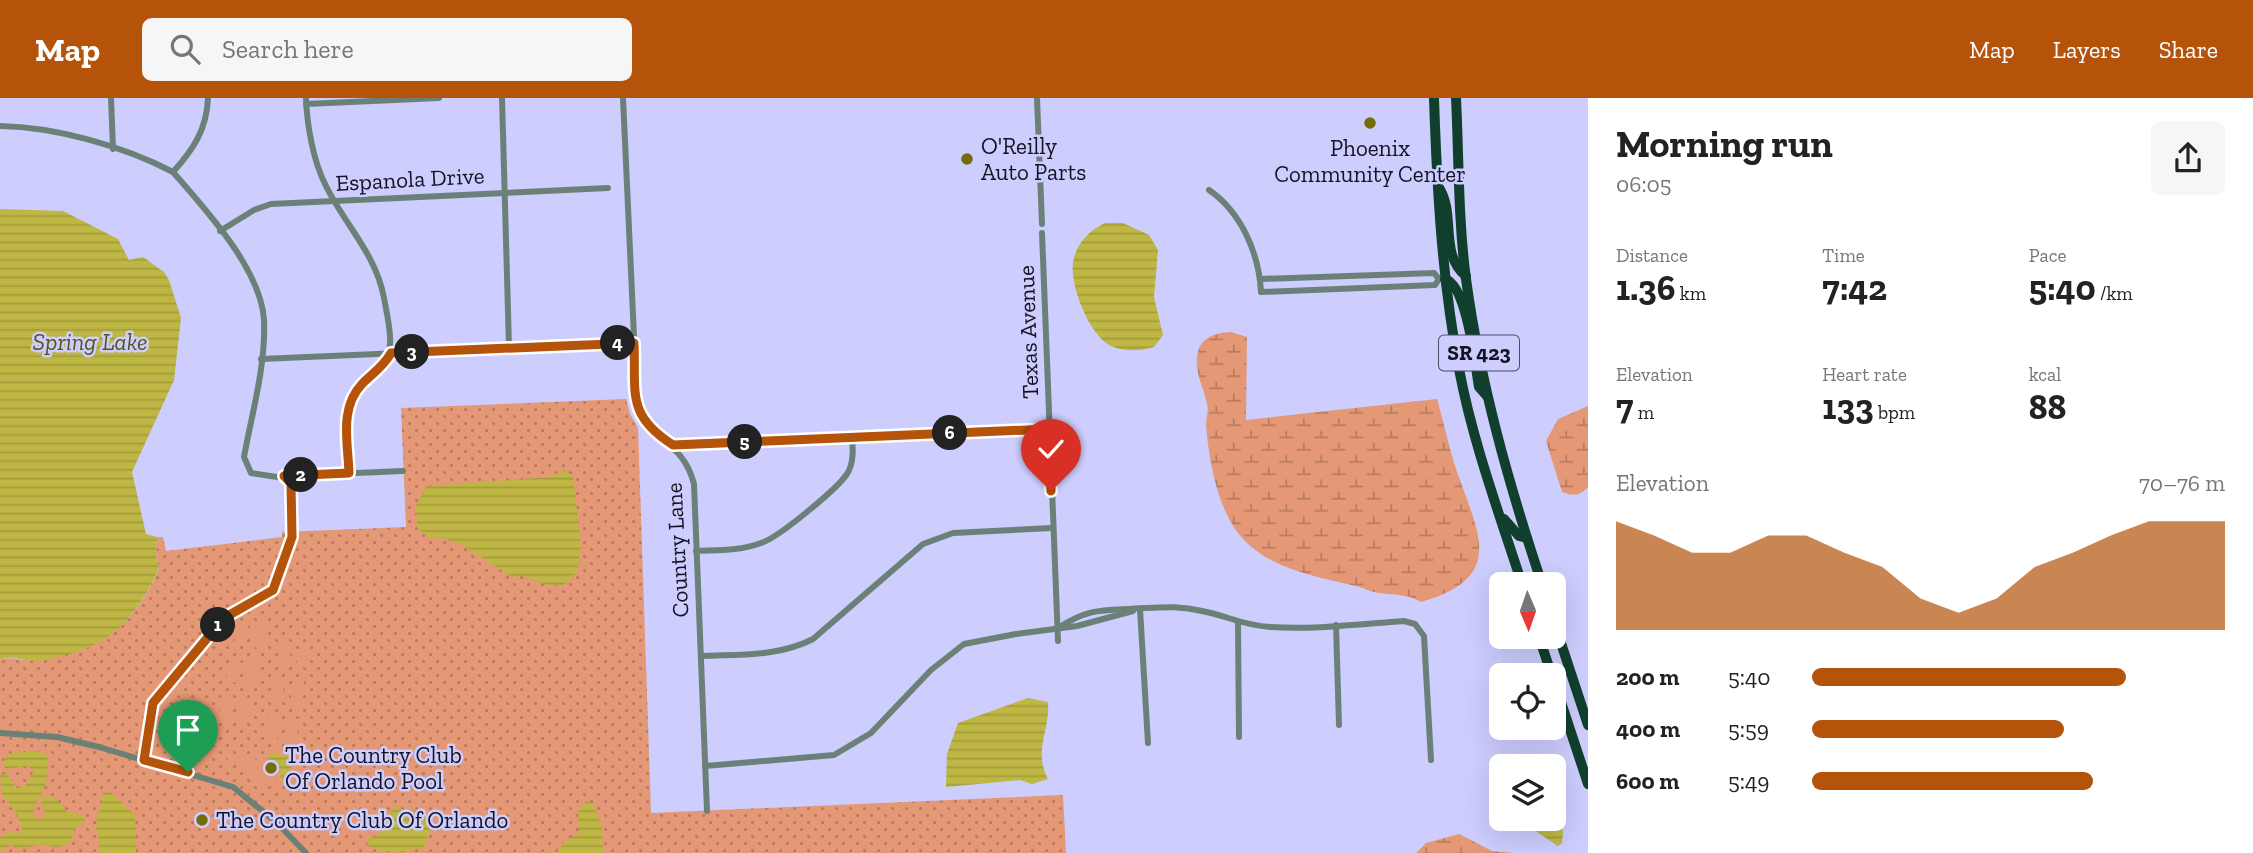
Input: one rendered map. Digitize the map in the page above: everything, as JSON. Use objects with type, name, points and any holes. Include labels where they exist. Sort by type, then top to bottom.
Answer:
[{"type":"main road","name":"SR 423","points":[[1434,98],[1442,279],[1474,434],[1518,572]]},
{"type":"main road","name":"SR 423","points":[[1456,98],[1466,276],[1490,399],[1538,572]]},
{"type":"main road","points":[[1437,186],[1446,199],[1452,258],[1466,276]]},
{"type":"main road","points":[[1442,279],[1451,281],[1461,293],[1479,387],[1490,399]]},
{"type":"main road","points":[[1474,434],[1483,441],[1503,517],[1519,536],[1527,538]]},
{"type":"main road","points":[[1563,649],[1588,725]]},
{"type":"main road","points":[[1566,718],[1588,785]]},
{"type":"street","points":[[111,98],[113,149]]},
{"type":"street","points":[[173,172],[198,142],[207,115],[208,98]]},
{"type":"street","points":[[349,473],[347,412],[350,400],[362,384],[382,368],[391,353],[384,296],[375,267],[359,235],[334,201],[319,169],[306,101],[439,98]]},
{"type":"street","points":[[502,98],[509,347]]},
{"type":"street","name":"Country Lane","points":[[623,98],[639,413],[651,431],[673,445],[686,463],[694,484],[707,811]]},
{"type":"street","points":[[1037,98],[1042,224]]},
{"type":"street","points":[[0,126],[28,127],[113,149],[173,172],[220,231],[250,272],[264,318],[261,359],[245,465],[257,476],[402,471]]},
{"type":"street","name":"Espanola Drive","points":[[220,231],[254,210],[271,204],[608,188]]},
{"type":"street","points":[[1209,190],[1221,198],[1239,220],[1258,263],[1261,292],[1435,285],[1442,279],[1434,273],[1261,279]]},
{"type":"street","name":"Texas Avenue","points":[[1042,233],[1058,641]]},
{"type":"street","points":[[261,359],[634,343]]},
{"type":"street","points":[[673,445],[1049,429]]},
{"type":"street","points":[[696,551],[743,548],[764,542],[781,533],[847,474],[853,456],[852,437]]},
{"type":"street","points":[[144,760],[153,703],[224,618],[267,597],[279,581],[293,531],[291,483],[284,476]]},
{"type":"street","points":[[701,656],[775,653],[796,648],[813,639],[914,551],[939,537],[1052,528]]},
{"type":"street","points":[[705,766],[834,755],[871,733],[931,670],[964,645],[1058,628],[1140,608],[1177,606],[1206,611],[1238,623],[1283,628],[1404,621],[1415,624],[1424,636],[1432,760]]},
{"type":"street","points":[[1140,608],[1148,743]]},
{"type":"street","points":[[1238,623],[1239,737]]},
{"type":"street","points":[[1336,625],[1339,725]]},
{"type":"street","points":[[0,733],[57,737],[144,760],[238,790],[278,823],[306,853]]},
{"type":"green space","points":[[1231,332],[1247,337],[1246,420],[1437,399],[1454,463],[1478,534],[1476,566],[1466,580],[1448,592],[1421,602],[1414,598],[1378,593],[1285,567],[1245,541],[1228,517],[1216,487],[1207,440],[1208,407],[1197,366],[1198,352],[1203,342],[1215,335]]},
{"type":"green space","name":"The Country Club Of Orlando","points":[[626,399],[638,428],[651,813],[1063,795],[1066,853],[0,853],[0,660],[27,660],[77,649],[95,643],[124,624],[148,592],[159,569],[156,557],[157,537],[163,537],[166,551],[282,537],[282,532],[406,527],[401,408]]},
{"type":"green space","points":[[1588,406],[1588,487],[1579,494],[1562,492],[1546,441],[1558,419]]},
{"type":"green space","points":[[237,620],[249,622],[245,646],[234,644]]},
{"type":"green space","points":[[256,622],[267,624],[264,648],[252,647]]},
{"type":"green space","points":[[281,640],[292,642],[289,666],[277,664]]},
{"type":"green space","points":[[300,643],[311,644],[307,668],[296,667]]},
{"type":"green space","points":[[230,657],[241,659],[237,683],[226,681]]},
{"type":"green space","points":[[248,660],[260,661],[256,685],[245,684]]},
{"type":"green space","points":[[274,677],[285,679],[282,703],[271,702]]},
{"type":"green space","points":[[293,680],[304,682],[301,706],[290,704]]},
{"type":"green space","points":[[222,694],[233,696],[230,720],[219,718]]},
{"type":"green space","points":[[241,697],[252,698],[249,722],[237,721]]},
{"type":"green space","points":[[269,715],[280,716],[277,740],[265,739]]},
{"type":"green space","points":[[288,717],[299,719],[296,743],[284,742]]},
{"type":"green space","name":"The Country Club Of Orlando Pool","points":[[265,747],[300,755],[294,788],[275,785],[276,775],[270,773],[268,784],[258,786],[251,782],[252,771],[243,769],[240,762],[234,761],[233,767],[227,763],[228,756],[263,760]]},
{"type":"green space","points":[[1459,834],[1492,851],[1515,853],[1416,853],[1426,843]]},
{"type":"water","name":"Spring Lake","points":[[0,209],[63,211],[118,239],[129,260],[143,257],[164,272],[181,318],[174,380],[132,472],[146,534],[157,537],[156,557],[159,568],[138,606],[113,633],[80,651],[37,661],[9,658],[0,660]]},
{"type":"water","points":[[1105,223],[1123,223],[1149,235],[1158,250],[1154,297],[1163,335],[1154,347],[1133,350],[1111,346],[1095,331],[1082,307],[1074,280],[1074,258],[1086,237]]},
{"type":"water","points":[[565,470],[573,477],[581,545],[577,573],[562,586],[544,584],[523,576],[512,577],[464,546],[446,539],[428,537],[417,528],[416,506],[427,486],[549,477]]},
{"type":"water","points":[[1028,698],[1048,702],[1042,759],[1048,779],[1032,784],[1020,780],[946,787],[947,754],[958,723]]},
{"type":"water","points":[[38,751],[47,755],[47,768],[44,788],[35,807],[34,818],[42,819],[44,810],[40,799],[47,795],[59,802],[67,812],[83,815],[85,821],[74,829],[70,843],[57,848],[44,844],[19,849],[11,845],[0,851],[0,837],[8,832],[19,833],[22,829],[15,810],[2,795],[0,775],[7,774],[17,788],[24,788],[35,770],[27,766],[5,769],[4,759],[11,753]]},
{"type":"water","name":"The Country Club Of Orlando Pool","points":[[269,753],[292,757],[289,782],[280,781],[281,771],[267,769]]},
{"type":"water","points":[[111,792],[135,815],[136,853],[100,853],[96,824],[103,793]]},
{"type":"water","points":[[586,801],[593,803],[602,828],[603,853],[557,853],[564,842],[579,833],[578,812]]},
{"type":"water","points":[[392,808],[418,811],[429,817],[431,828],[424,847],[395,851],[368,846],[367,839],[382,831]]},
{"type":"water","points":[[1535,831],[1563,831],[1562,843],[1558,846]]},
{"type":"place","name":"Phoenix Community Center","points":[[1370,123]]},
{"type":"place","name":"O'Reilly Auto Parts","points":[[967,159]]},
{"type":"place","name":"The Country Club Of Orlando Pool","points":[[271,768]]},
{"type":"place","name":"The Country Club Of Orlando","points":[[202,820]]},
{"type":"route","points":[[188,772],[144,760],[153,703],[224,618],[237,609],[267,597],[273,590],[279,581],[293,531],[291,483],[288,477],[284,476],[349,473],[347,412],[350,400],[362,384],[382,368],[391,353],[634,343],[636,402],[639,413],[651,431],[673,445],[1049,429],[1051,491]]}]
